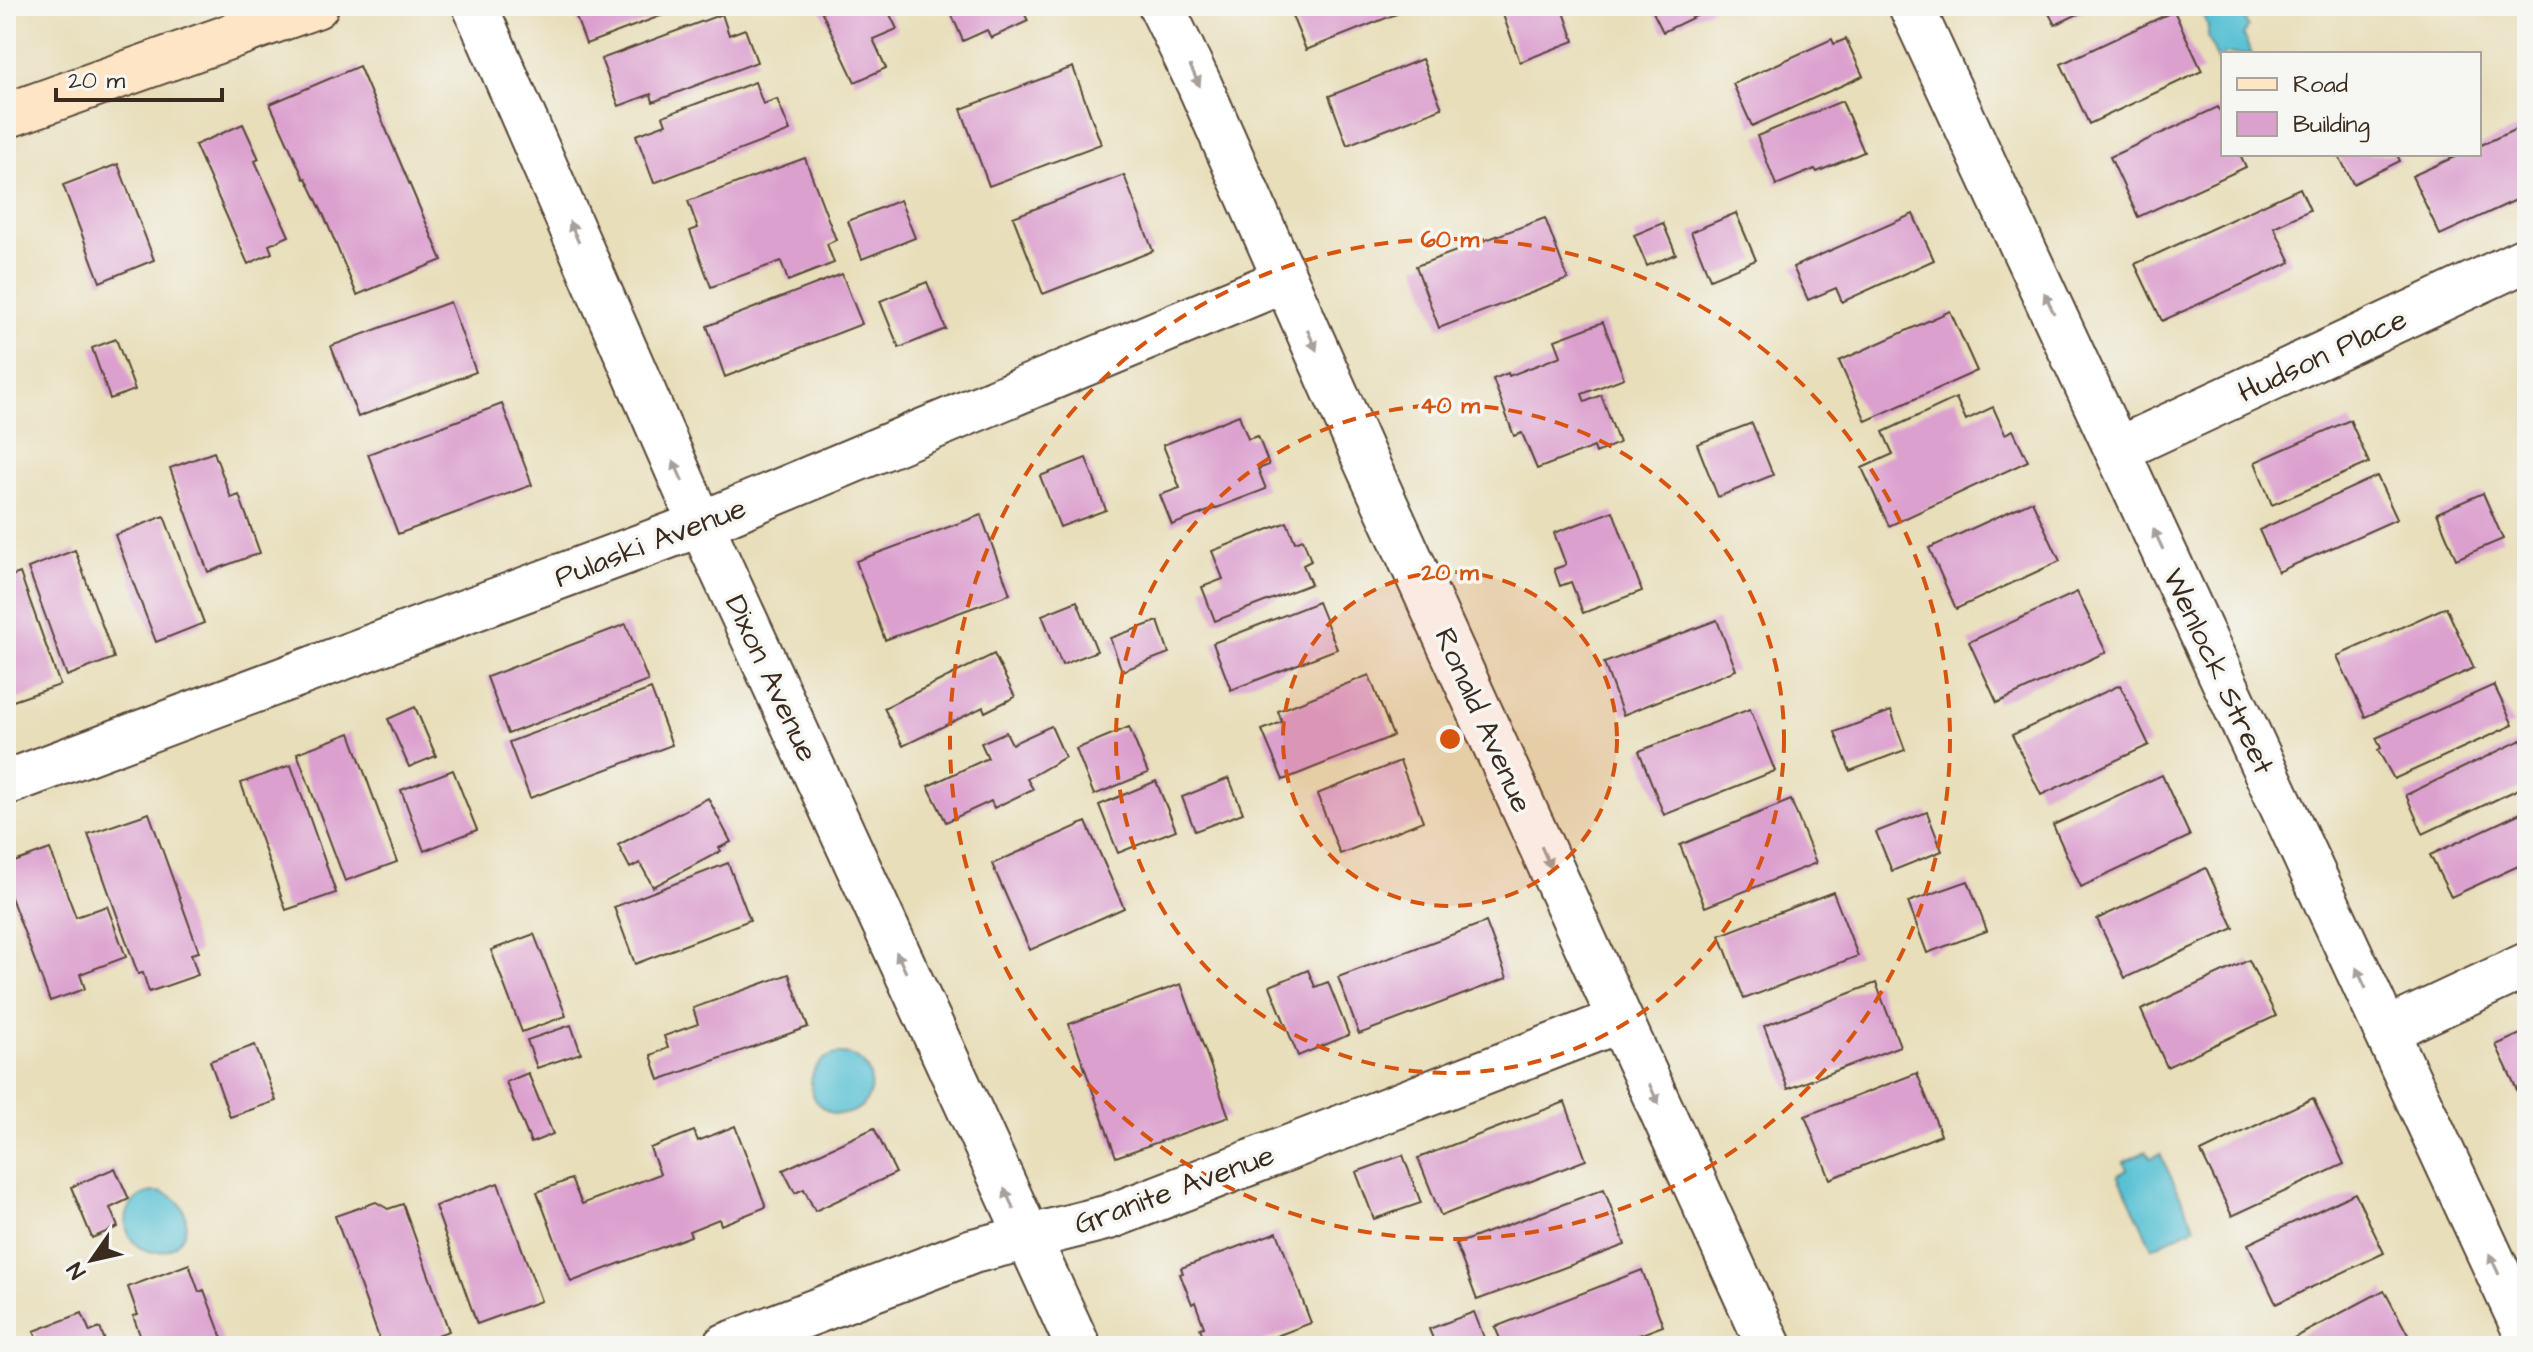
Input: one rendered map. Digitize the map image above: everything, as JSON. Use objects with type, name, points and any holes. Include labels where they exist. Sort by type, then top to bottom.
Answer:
[{"type":"main road","points":[[6,116],[316,6]]},
{"type":"street","name":"Dixon Avenue","points":[[475,6],[701,524],[1078,1346]]},
{"type":"street","name":"Ronald Avenue","points":[[1161,6],[1769,1346]]},
{"type":"street","name":"Wenlock Street","points":[[1911,6],[2527,1335]]},
{"type":"street","name":"Hudson Place","points":[[2117,450],[2527,259]]},
{"type":"street","name":"Pulaski Avenue","points":[[6,783],[701,524],[1285,280]]},
{"type":"street","points":[[2386,1031],[2527,965]]},
{"type":"street","name":"Granite Avenue","points":[[725,1346],[973,1251],[1109,1217],[1620,1020]]},
{"type":"water","points":[[2216,6],[2239,6],[2248,27],[2243,36],[2251,52],[2221,52],[2221,67],[2208,37],[2203,13]]},
{"type":"water","points":[[841,1054],[863,1062],[871,1084],[863,1106],[841,1114],[819,1106],[811,1084],[819,1062]]},
{"type":"water","points":[[2146,1151],[2151,1158],[2160,1154],[2195,1227],[2152,1248],[2118,1175],[2127,1170],[2124,1162]]},
{"type":"water","points":[[156,1192],[178,1200],[186,1222],[178,1244],[156,1252],[134,1244],[126,1222],[134,1200]]},
{"type":"building","points":[[572,6],[687,6],[586,44]]},
{"type":"building","points":[[819,6],[886,6],[897,29],[873,39],[886,68],[855,82]]},
{"type":"building","points":[[948,6],[1021,6],[1028,21],[991,38],[987,30],[963,41]]},
{"type":"building","points":[[1288,6],[1396,6],[1399,13],[1306,50]]},
{"type":"building","points":[[1517,6],[1562,6],[1574,41],[1520,62],[1502,12]]},
{"type":"building","points":[[1650,6],[1717,6],[1663,32]]},
{"type":"building","points":[[2045,6],[2095,6],[2055,25]]},
{"type":"building","points":[[2174,11],[2202,71],[2089,124],[2061,64]]},
{"type":"building","points":[[722,14],[729,35],[745,29],[757,62],[653,102],[651,94],[619,106],[601,59]]},
{"type":"building","points":[[1832,39],[1834,44],[1846,39],[1863,76],[1752,126],[1733,84]]},
{"type":"building","points":[[1422,59],[1442,108],[1347,145],[1329,96]]},
{"type":"building","points":[[359,66],[442,260],[357,295],[325,218],[270,104]]},
{"type":"building","points":[[1073,67],[1101,144],[989,186],[961,109]]},
{"type":"building","points":[[755,82],[763,104],[777,99],[790,131],[654,183],[636,135],[666,124],[663,116]]},
{"type":"building","points":[[1842,101],[1864,152],[1776,185],[1757,136]]},
{"type":"building","points":[[2218,107],[2221,113],[2221,156],[2241,156],[2246,167],[2138,217],[2110,157]]},
{"type":"building","points":[[243,124],[259,159],[255,161],[289,236],[269,245],[272,253],[248,264],[195,145]]},
{"type":"building","points":[[2527,124],[2527,195],[2440,235],[2412,176],[2457,156],[2481,156],[2481,145]]},
{"type":"building","points":[[2339,156],[2398,156],[2400,161],[2353,184]]},
{"type":"building","points":[[805,158],[836,240],[827,244],[834,263],[788,281],[781,261],[711,287],[690,231],[698,228],[688,201]]},
{"type":"building","points":[[118,164],[154,260],[100,282],[63,185]]},
{"type":"building","points":[[1124,175],[1153,251],[1043,294],[1013,217]]},
{"type":"building","points":[[2300,188],[2310,210],[2274,227],[2291,262],[2162,321],[2135,264]]},
{"type":"building","points":[[900,200],[915,238],[862,259],[848,221]]},
{"type":"building","points":[[1736,213],[1756,260],[1710,279],[1691,232]]},
{"type":"building","points":[[1913,214],[1934,260],[1842,302],[1836,288],[1808,300],[1793,267]]},
{"type":"building","points":[[1545,218],[1568,279],[1439,328],[1416,266]]},
{"type":"building","points":[[1663,223],[1676,254],[1647,266],[1634,235]]},
{"type":"building","points":[[842,274],[862,324],[725,377],[707,326]]},
{"type":"building","points":[[927,282],[946,329],[899,348],[880,301]]},
{"type":"building","points":[[450,302],[476,372],[358,417],[331,346]]},
{"type":"building","points":[[1950,311],[1977,371],[1866,421],[1839,361]]},
{"type":"building","points":[[1603,322],[1624,378],[1582,394],[1585,402],[1601,395],[1619,443],[1596,453],[1594,447],[1537,469],[1522,433],[1514,436],[1493,379],[1561,356],[1555,340]]},
{"type":"building","points":[[116,339],[135,390],[110,399],[92,348]]},
{"type":"building","points":[[1956,398],[1966,420],[1993,407],[2005,434],[2013,430],[2028,461],[1889,526],[1862,468],[1893,454],[1883,432]]},
{"type":"building","points":[[502,404],[532,485],[398,534],[368,454]]},
{"type":"building","points":[[1239,415],[1248,439],[1258,436],[1269,465],[1258,469],[1266,489],[1172,525],[1160,495],[1180,488],[1163,445]]},
{"type":"building","points":[[2350,420],[2369,463],[2272,505],[2255,462]]},
{"type":"building","points":[[1752,423],[1773,475],[1718,497],[1697,444]]},
{"type":"building","points":[[214,452],[231,498],[239,495],[260,553],[208,572],[170,468]]},
{"type":"building","points":[[1086,458],[1106,510],[1060,527],[1040,476]]},
{"type":"building","points":[[2377,476],[2397,519],[2278,572],[2259,530]]},
{"type":"building","points":[[2483,493],[2503,539],[2456,559],[2437,513]]},
{"type":"building","points":[[2032,501],[2060,561],[1956,609],[1929,548]]},
{"type":"building","points":[[1613,511],[1642,591],[1583,613],[1571,582],[1560,586],[1554,569],[1566,565],[1554,533]]},
{"type":"building","points":[[981,515],[1010,594],[885,640],[856,561]]},
{"type":"building","points":[[164,516],[204,623],[156,642],[115,535]]},
{"type":"building","points":[[1287,522],[1295,542],[1303,539],[1311,561],[1303,565],[1311,584],[1215,621],[1202,587],[1223,579],[1212,551]]},
{"type":"building","points":[[75,550],[114,658],[67,676],[28,568]]},
{"type":"building","points":[[20,573],[60,685],[7,703],[6,578]]},
{"type":"building","points":[[2077,592],[2106,652],[1997,703],[1969,642]]},
{"type":"building","points":[[1077,601],[1097,651],[1062,665],[1042,615]]},
{"type":"building","points":[[1318,602],[1337,649],[1231,690],[1213,643]]},
{"type":"building","points":[[2446,607],[2474,668],[2365,717],[2337,656]]},
{"type":"building","points":[[1717,620],[1736,670],[1623,715],[1604,663]]},
{"type":"building","points":[[1158,621],[1169,653],[1122,671],[1110,638]]},
{"type":"building","points":[[626,624],[648,681],[508,734],[487,677]]},
{"type":"building","points":[[994,654],[1015,697],[985,712],[983,707],[903,746],[884,708]]},
{"type":"building","points":[[1369,675],[1393,736],[1283,780],[1262,730],[1282,722],[1278,711]]},
{"type":"building","points":[[2120,685],[2149,745],[2041,795],[2012,735]]},
{"type":"building","points":[[2494,685],[2513,725],[2394,779],[2378,750],[2381,748],[2376,738]]},
{"type":"building","points":[[651,689],[672,745],[530,798],[509,742]]},
{"type":"building","points":[[415,707],[436,756],[409,767],[388,719]]},
{"type":"building","points":[[1750,709],[1775,771],[1664,815],[1639,751]]},
{"type":"building","points":[[1891,711],[1905,750],[1850,771],[1835,732]]},
{"type":"building","points":[[1051,726],[1065,757],[1027,779],[1033,789],[994,808],[991,801],[946,822],[928,786],[988,758],[981,743],[1006,732],[1012,744]]},
{"type":"building","points":[[1129,727],[1148,773],[1094,795],[1076,749]]},
{"type":"building","points":[[350,733],[397,862],[345,881],[297,753]]},
{"type":"building","points":[[2521,740],[2527,754],[2527,785],[2423,834],[2406,795]]},
{"type":"building","points":[[1400,761],[1423,821],[1340,854],[1317,794]]},
{"type":"building","points":[[291,765],[336,893],[286,910],[241,783]]},
{"type":"building","points":[[453,770],[477,830],[424,851],[401,790]]},
{"type":"building","points":[[2162,775],[2190,836],[2081,887],[2053,825]]},
{"type":"building","points":[[1229,778],[1243,813],[1195,831],[1182,797]]},
{"type":"building","points":[[1156,781],[1176,830],[1118,853],[1099,805]]},
{"type":"building","points":[[708,798],[731,842],[719,848],[721,851],[653,887],[640,863],[630,868],[618,845]]},
{"type":"building","points":[[1791,800],[1816,863],[1705,907],[1680,845]]},
{"type":"building","points":[[2527,810],[2527,862],[2451,897],[2430,855]]},
{"type":"building","points":[[1927,812],[1942,851],[1892,871],[1876,832]]},
{"type":"building","points":[[149,813],[199,952],[191,954],[198,975],[149,992],[143,973],[138,974],[88,834]]},
{"type":"building","points":[[1086,822],[1124,908],[1030,950],[992,864]]},
{"type":"building","points":[[50,849],[76,917],[107,906],[126,957],[80,974],[85,989],[50,1001],[6,884],[6,865]]},
{"type":"building","points":[[728,863],[750,920],[635,964],[614,907]]},
{"type":"building","points":[[2206,868],[2234,928],[2125,978],[2097,919]]},
{"type":"building","points":[[1968,881],[1987,931],[1927,953],[1908,902]]},
{"type":"building","points":[[1833,892],[1858,956],[1744,999],[1720,935]]},
{"type":"building","points":[[1486,922],[1507,978],[1359,1034],[1338,977]]},
{"type":"building","points":[[534,934],[566,1016],[522,1032],[491,950]]},
{"type":"building","points":[[2249,960],[2276,1016],[2167,1067],[2141,1010]]},
{"type":"building","points":[[1308,970],[1315,987],[1328,982],[1349,1035],[1298,1056],[1270,986]]},
{"type":"building","points":[[789,974],[808,1027],[659,1080],[651,1055],[668,1048],[664,1036],[698,1024],[693,1008]]},
{"type":"building","points":[[1876,983],[1900,1046],[1788,1089],[1764,1026]]},
{"type":"building","points":[[1181,984],[1229,1117],[1116,1157],[1069,1024]]},
{"type":"building","points":[[571,1025],[581,1053],[537,1068],[527,1040]]},
{"type":"building","points":[[2527,1031],[2527,1111],[2496,1045]]},
{"type":"building","points":[[255,1045],[276,1101],[230,1117],[210,1061]]},
{"type":"building","points":[[528,1073],[553,1134],[531,1143],[506,1082]]},
{"type":"building","points":[[1917,1073],[1941,1135],[1830,1179],[1805,1116]]},
{"type":"building","points":[[2313,1098],[2344,1164],[2232,1216],[2201,1152]]},
{"type":"building","points":[[1565,1102],[1586,1160],[1441,1216],[1418,1158]]},
{"type":"building","points":[[735,1126],[766,1207],[721,1225],[719,1219],[689,1231],[691,1236],[571,1282],[537,1192],[571,1179],[582,1204],[660,1174],[650,1148],[694,1131],[698,1141]]},
{"type":"building","points":[[874,1128],[896,1173],[815,1211],[804,1189],[795,1193],[783,1170]]},
{"type":"building","points":[[1403,1155],[1421,1203],[1374,1219],[1356,1172]]},
{"type":"building","points":[[115,1168],[129,1199],[110,1208],[118,1227],[92,1238],[71,1187]]},
{"type":"building","points":[[498,1183],[541,1301],[477,1324],[435,1206]]},
{"type":"building","points":[[1604,1189],[1625,1245],[1477,1300],[1456,1244]]},
{"type":"building","points":[[2355,1193],[2384,1253],[2276,1304],[2248,1244]]},
{"type":"building","points":[[376,1202],[388,1209],[403,1204],[449,1331],[406,1346],[382,1346],[335,1216]]},
{"type":"building","points":[[1277,1232],[1311,1323],[1250,1346],[1207,1346],[1200,1328],[1204,1327],[1180,1274],[1183,1273],[1181,1268]]},
{"type":"building","points":[[189,1264],[199,1292],[204,1290],[225,1346],[144,1346],[133,1316],[138,1315],[128,1287]]},
{"type":"building","points":[[1642,1270],[1663,1326],[1610,1346],[1503,1346],[1495,1327]]},
{"type":"building","points":[[2384,1290],[2414,1346],[2279,1346]]},
{"type":"building","points":[[1474,1312],[1485,1340],[1469,1346],[1436,1346],[1429,1329]]},
{"type":"building","points":[[82,1313],[90,1332],[100,1328],[107,1346],[40,1346],[34,1331]]}]
